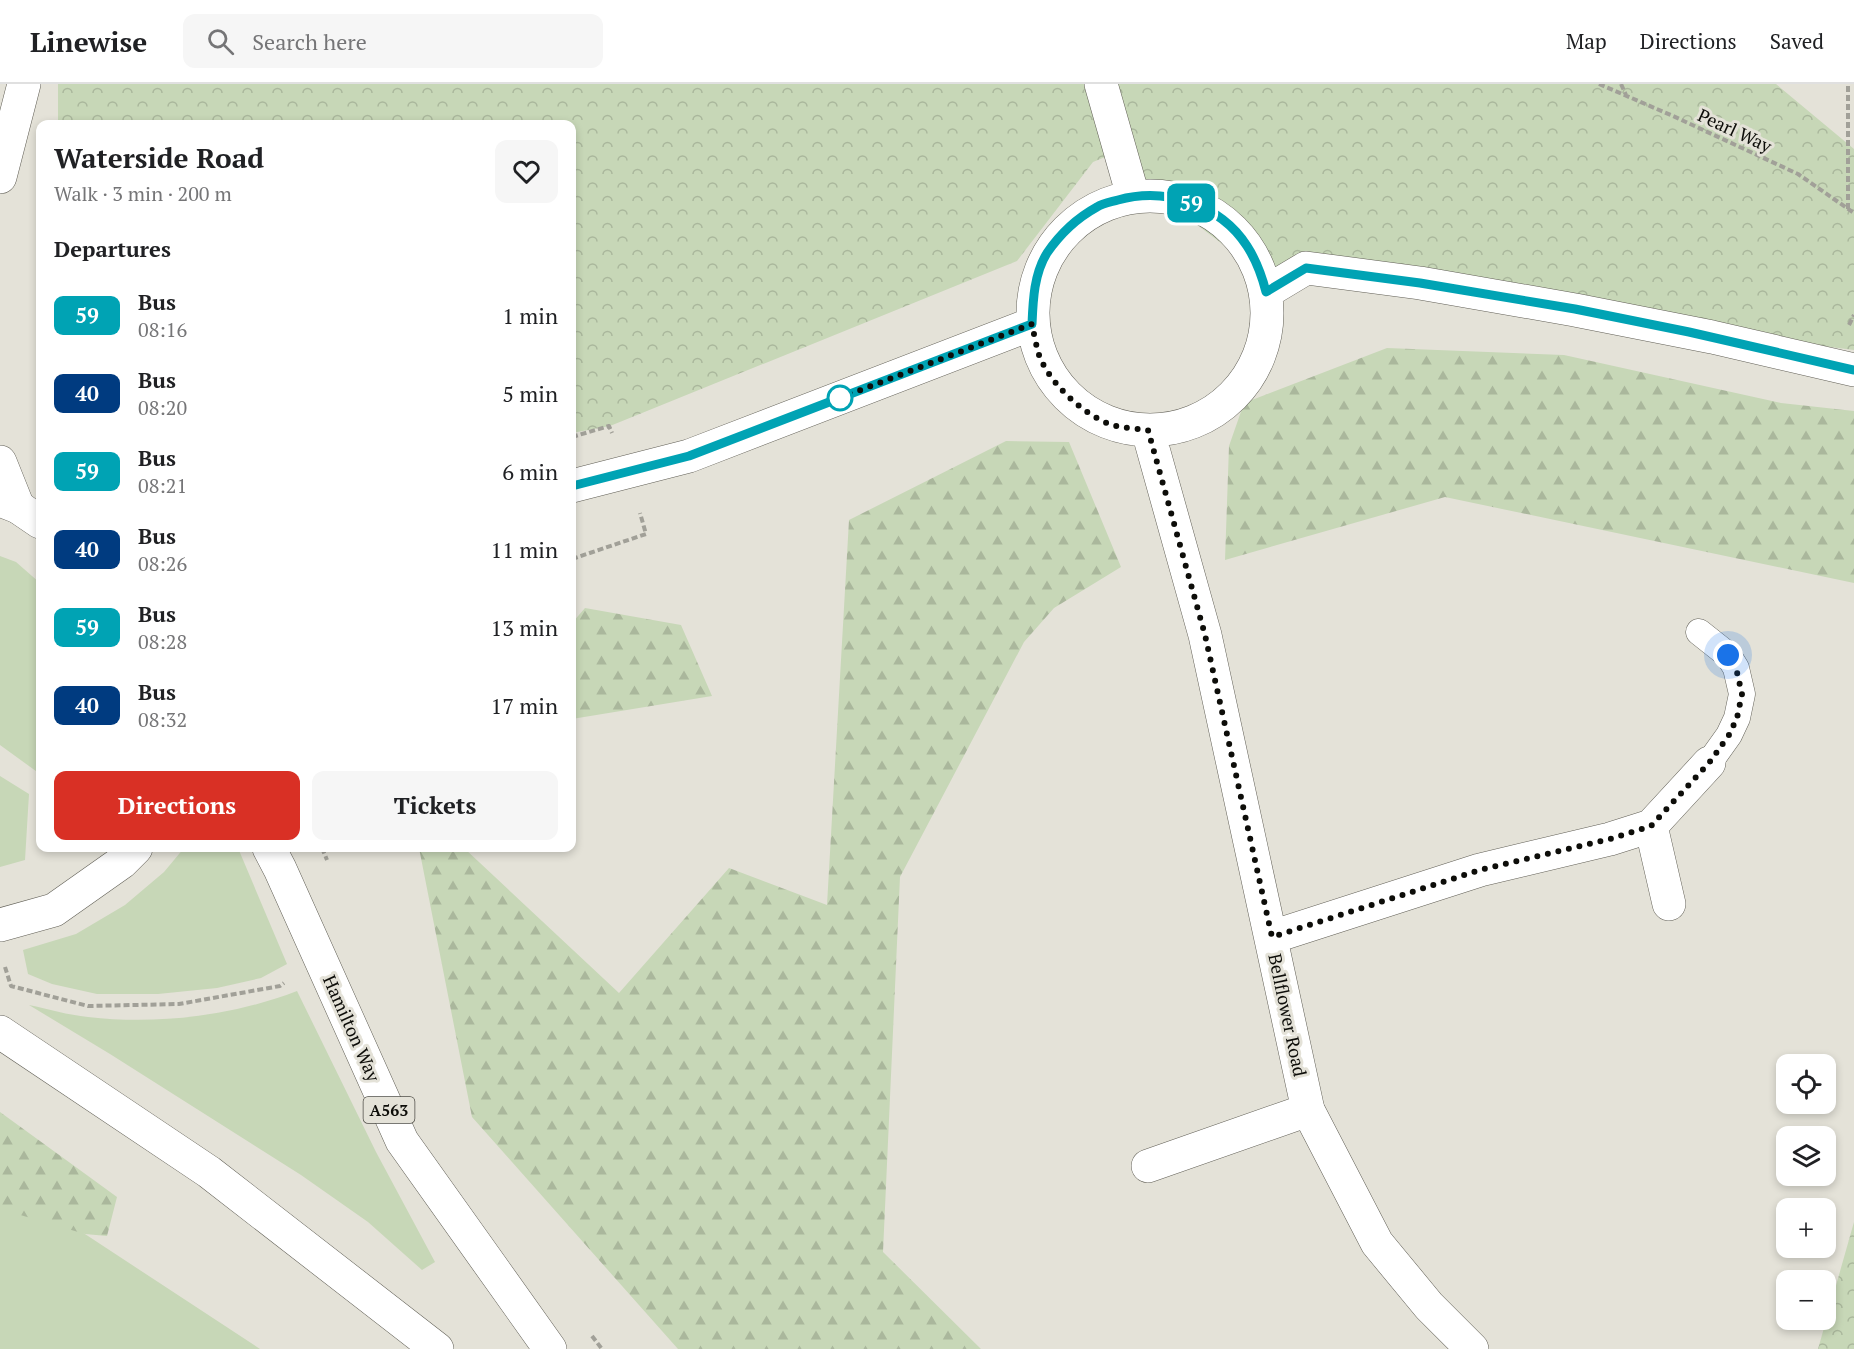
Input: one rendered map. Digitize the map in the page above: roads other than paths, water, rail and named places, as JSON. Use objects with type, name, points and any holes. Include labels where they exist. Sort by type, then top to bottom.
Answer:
[{"type":"main road","points":[[0,177],[24,84]]},
{"type":"main road","points":[[1101,84],[1133,196]]},
{"type":"main road","points":[[1165,195],[1197,204],[1225,221],[1247,245],[1262,274],[1266,292],[1267,326],[1259,360],[1240,389],[1214,411],[1182,426],[1148,430],[1114,426],[1083,410],[1058,386],[1040,357],[1032,324],[1034,288],[1046,254],[1069,226],[1098,206],[1133,196],[1165,195]]},
{"type":"main road","points":[[1266,292],[1306,268],[1420,283],[1575,309],[1689,332],[1854,370]]},
{"type":"main road","points":[[576,485],[689,456],[1032,324]]},
{"type":"main road","name":"Bellflower Road","points":[[1148,430],[1205,635],[1308,1110],[1377,1244],[1429,1306],[1472,1349]]},
{"type":"main road","points":[[0,462],[20,510]]},
{"type":"main road","points":[[1272,937],[1480,870],[1610,839],[1651,826],[1709,763]]},
{"type":"main road","points":[[1651,826],[1669,904]]},
{"type":"main road","points":[[0,925],[54,910],[122,862],[132,852]]},
{"type":"main road","name":"Hamilton Way","points":[[271,852],[402,1141],[550,1349]]},
{"type":"main road","points":[[0,1032],[209,1172],[437,1349]]},
{"type":"main road","points":[[1148,1166],[1308,1110]]},
{"type":"lane","points":[[1699,632],[1728,655],[1736,668],[1742,694],[1737,718],[1729,735],[1709,763]]}]
